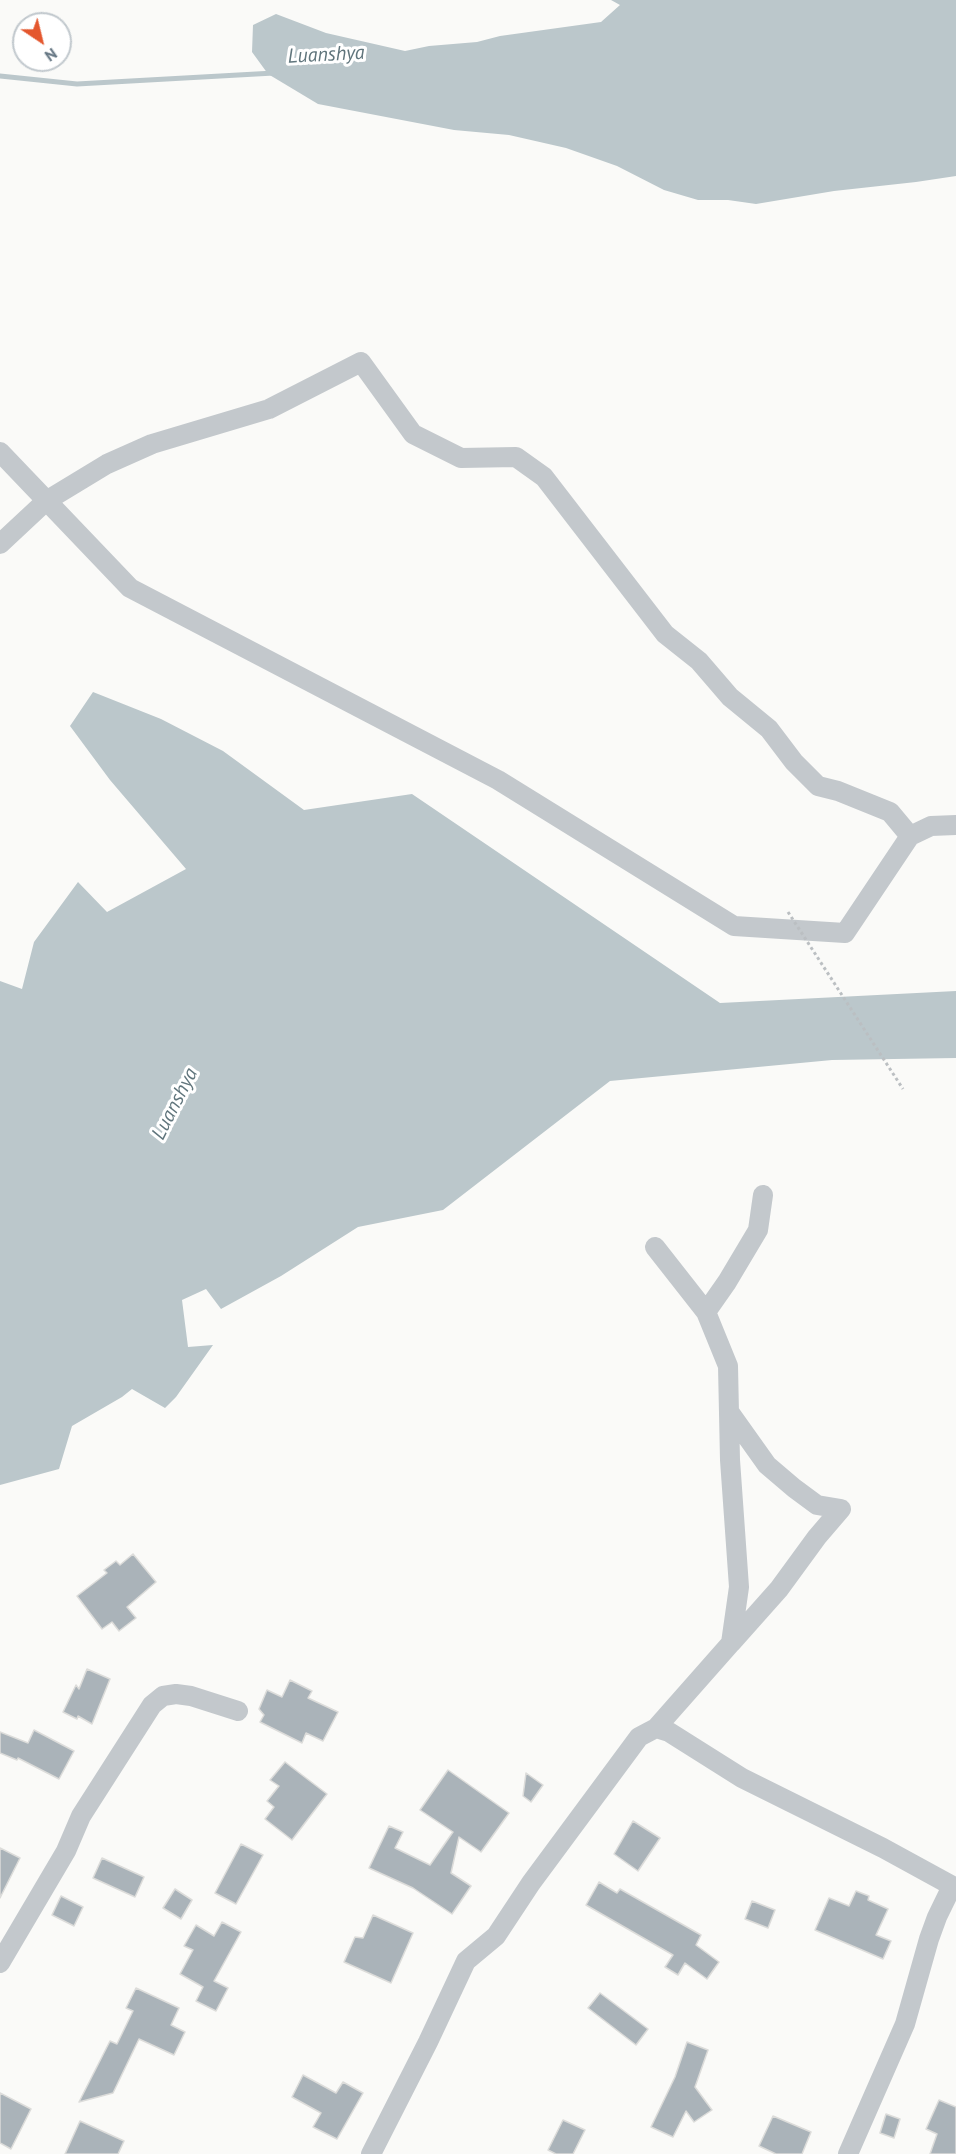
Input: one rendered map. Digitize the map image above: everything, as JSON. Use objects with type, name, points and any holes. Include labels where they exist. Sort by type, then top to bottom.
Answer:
[{"type":"street","points":[[0,543],[46,501],[107,464],[152,444],[269,409],[361,362],[413,434],[462,458],[516,457],[544,477],[665,634],[699,661],[730,697],[769,729],[794,762],[818,786],[838,791],[890,812],[910,836]]},
{"type":"street","points":[[0,452],[130,588],[498,780],[734,926],[845,933],[910,836],[931,826],[956,825]]},
{"type":"street","points":[[706,1312],[728,1282],[758,1230],[763,1195]]},
{"type":"street","points":[[655,1247],[706,1312],[728,1366],[730,1460],[739,1587],[731,1643]]},
{"type":"street","points":[[371,2154],[428,2042],[465,1961],[496,1936],[531,1883],[639,1737],[656,1728],[779,1589],[817,1537],[841,1509],[817,1506],[767,1465],[730,1413]]},
{"type":"street","points":[[0,1963],[61,1860],[81,1816],[152,1705],[163,1696],[176,1694],[191,1696],[238,1712]]},
{"type":"street","points":[[656,1728],[669,1732],[742,1778],[884,1848],[954,1887],[929,1939],[905,2024],[848,2154]]},
{"type":"path","points":[[789,912],[903,1089]]},
{"type":"water","points":[[611,0],[956,0],[956,176],[834,191],[756,204],[728,200],[698,200],[664,190],[617,166],[566,148],[509,135],[454,130],[318,104],[268,74],[252,52],[253,25],[276,14],[326,33],[405,51],[601,22],[620,5]]},
{"type":"water","points":[[93,692],[161,719],[223,751],[304,810],[412,794],[720,1003],[956,991],[956,1058],[832,1060],[610,1081],[443,1210],[358,1227],[281,1276],[221,1309],[206,1289],[182,1300],[188,1347],[213,1345],[176,1397],[165,1408],[132,1389],[72,1426],[59,1469],[0,1485],[0,981],[22,989],[34,942],[78,882],[107,912],[186,869],[110,780],[70,726]]},
{"type":"building","points":[[133,1554],[156,1582],[127,1607],[136,1618],[119,1631],[112,1622],[102,1629],[77,1596],[107,1573],[104,1570],[116,1561],[120,1565]]},
{"type":"building","points":[[87,1669],[110,1679],[92,1724],[78,1716],[77,1719],[63,1712],[76,1685],[79,1689]]},
{"type":"building","points":[[290,1680],[312,1691],[308,1698],[338,1712],[323,1741],[306,1733],[302,1743],[260,1722],[264,1715],[259,1709],[267,1690],[282,1697]]},
{"type":"building","points":[[34,1730],[74,1751],[59,1779],[18,1758],[17,1760],[0,1753],[0,1732],[28,1743]]},
{"type":"building","points":[[285,1762],[327,1794],[292,1840],[265,1819],[274,1807],[267,1801],[279,1786],[270,1780]]},
{"type":"building","points":[[448,1770],[509,1813],[481,1852],[459,1837],[451,1873],[471,1886],[452,1914],[413,1888],[369,1868],[389,1826],[403,1832],[395,1848],[430,1865],[453,1832],[420,1810]]},
{"type":"building","points":[[526,1773],[543,1785],[531,1802],[523,1796]]},
{"type":"building","points":[[633,1821],[660,1838],[638,1871],[614,1854]]},
{"type":"building","points":[[241,1844],[263,1855],[236,1904],[215,1893]]},
{"type":"building","points":[[0,1848],[20,1858],[0,1898]]},
{"type":"building","points":[[102,1858],[144,1877],[135,1897],[93,1878]]},
{"type":"building","points":[[599,1882],[617,1893],[620,1889],[701,1935],[696,1945],[719,1962],[707,1979],[685,1963],[678,1975],[665,1967],[673,1955],[586,1905]]},
{"type":"building","points":[[175,1889],[192,1900],[181,1919],[163,1908]]},
{"type":"building","points":[[856,1891],[869,1896],[868,1900],[888,1909],[876,1935],[891,1941],[883,1959],[815,1930],[829,1898],[849,1906]]},
{"type":"building","points":[[61,1896],[83,1907],[74,1926],[52,1915]]},
{"type":"building","points":[[752,1901],[775,1910],[768,1928],[745,1919]]},
{"type":"building","points":[[373,1915],[413,1933],[391,1983],[344,1962],[355,1937],[363,1938]]},
{"type":"building","points":[[222,1922],[241,1932],[214,1981],[228,1988],[216,2011],[196,2001],[203,1987],[180,1974],[193,1950],[184,1946],[196,1925],[214,1936]]},
{"type":"building","points":[[136,1988],[179,2008],[171,2025],[185,2032],[174,2055],[139,2039],[113,2093],[79,2102],[110,2041],[117,2044],[133,2011],[126,2008]]},
{"type":"building","points":[[600,1993],[648,2029],[636,2045],[588,2008]]},
{"type":"building","points":[[687,2042],[708,2050],[695,2087],[712,2110],[694,2122],[686,2111],[673,2137],[651,2127],[675,2077]]},
{"type":"building","points":[[303,2075],[336,2093],[343,2082],[363,2093],[337,2139],[313,2127],[321,2113],[292,2097]]},
{"type":"building","points":[[0,2093],[31,2109],[11,2149],[0,2143]]},
{"type":"building","points":[[939,2100],[956,2107],[956,2154],[930,2154],[937,2134],[926,2129]]},
{"type":"building","points":[[886,2114],[900,2119],[894,2138],[880,2133]]},
{"type":"building","points":[[773,2116],[811,2132],[802,2154],[776,2154],[759,2146]]},
{"type":"building","points":[[563,2120],[585,2130],[573,2154],[556,2154],[548,2150]]},
{"type":"building","points":[[80,2121],[124,2141],[118,2154],[65,2154]]},
{"type":"waterway","name":"Luanshya","points":[[0,76],[77,84],[274,73]]}]
